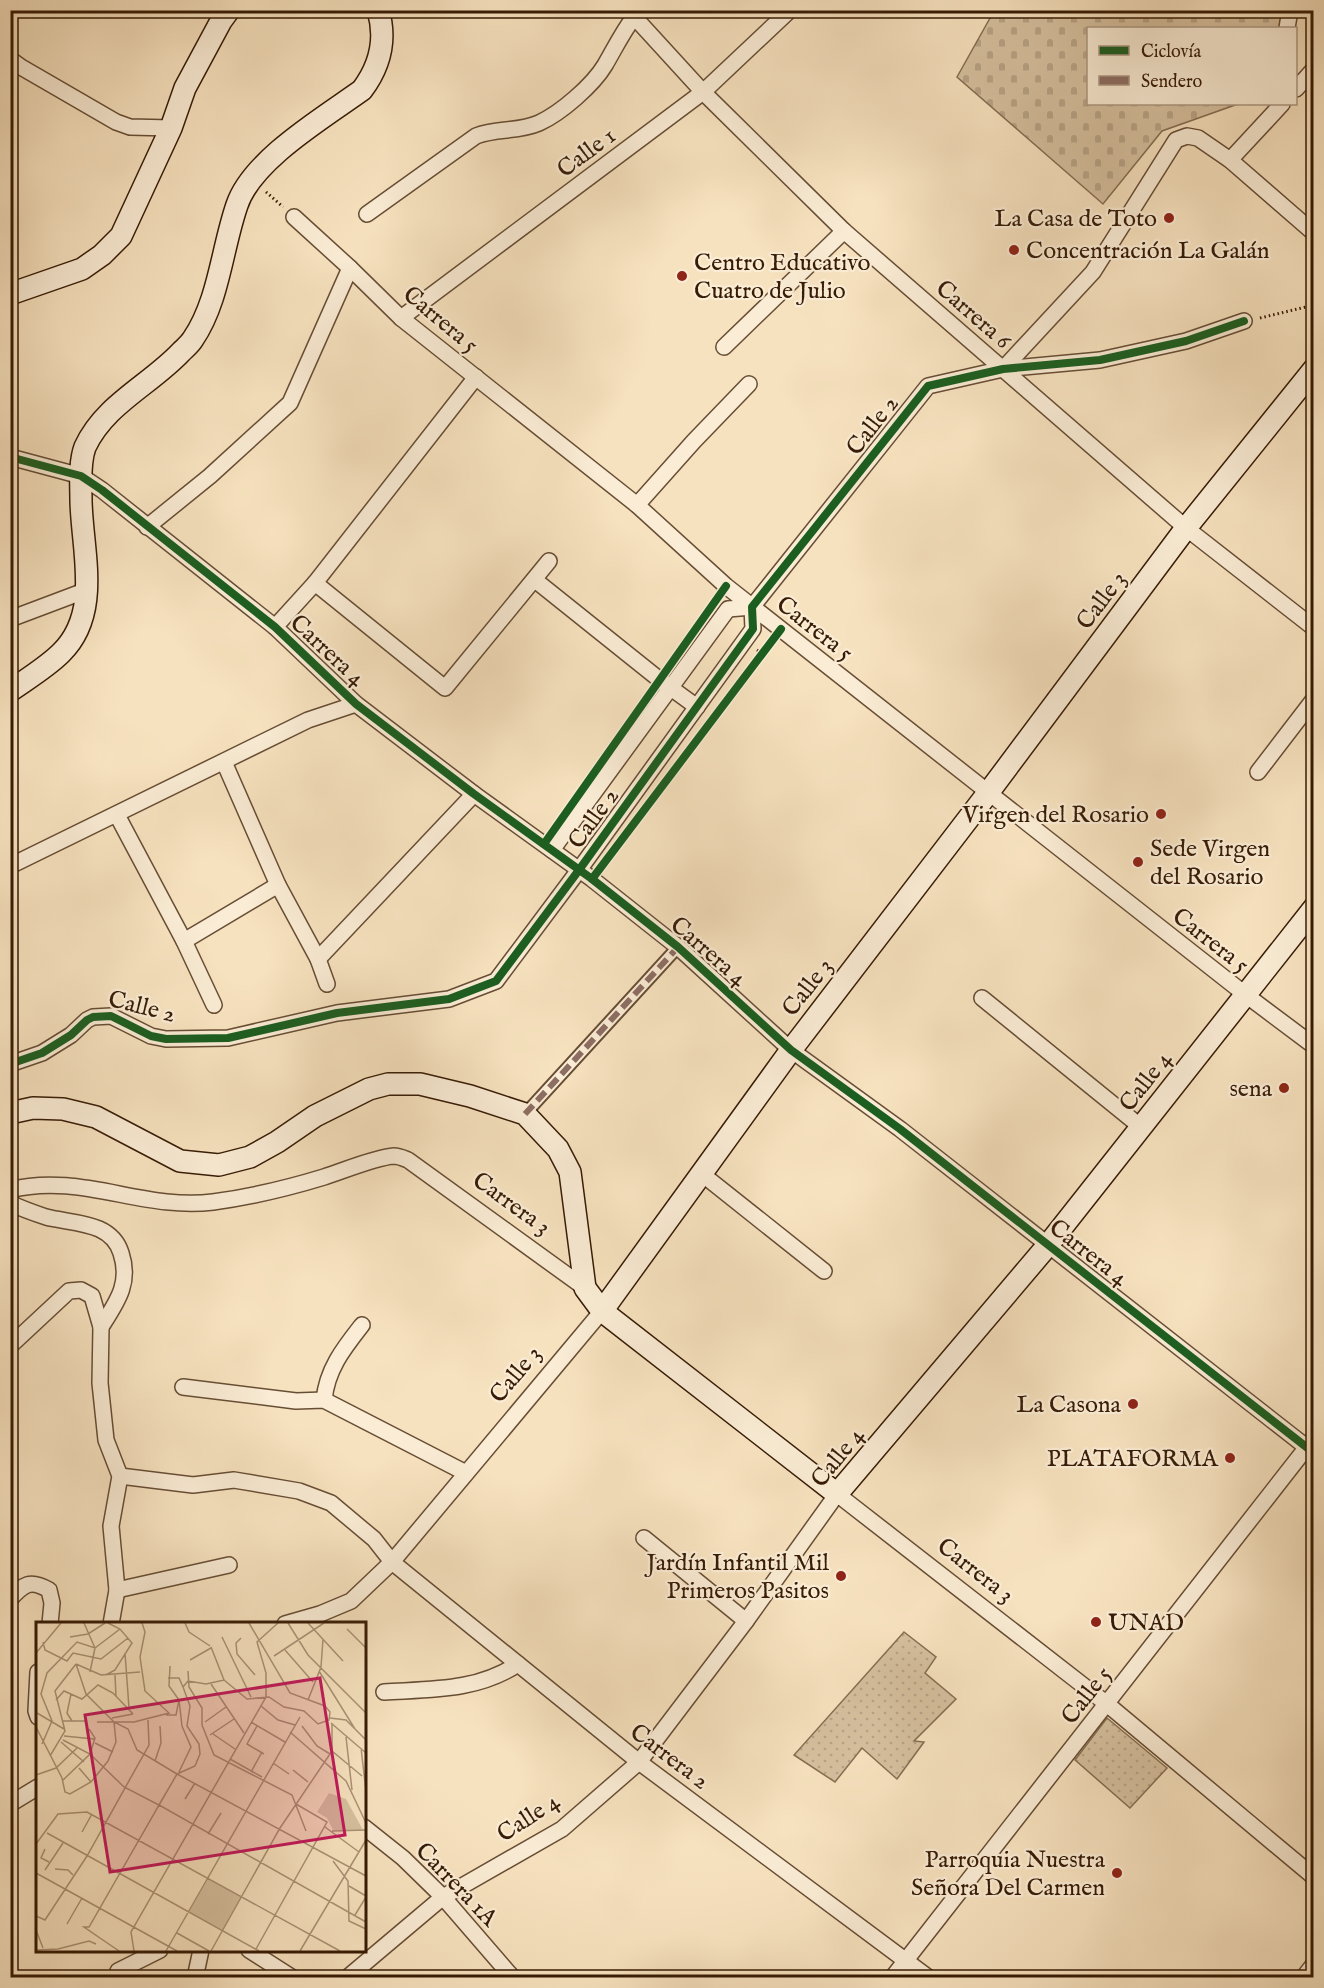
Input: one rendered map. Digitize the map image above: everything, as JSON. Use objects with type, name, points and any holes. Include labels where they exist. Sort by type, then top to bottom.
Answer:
[{"type":"main road","points":[[10,294],[82,269],[102,255],[121,236],[171,128],[185,88],[229,10]]},
{"type":"main road","points":[[10,691],[61,653],[83,622],[87,590],[81,476],[84,449],[102,418],[168,366],[193,339],[208,307],[219,275],[237,204],[251,179],[273,156],[362,90],[372,77],[382,52],[382,22],[378,10]]},
{"type":"main road","name":"Calle 3","points":[[602,1311],[791,1050],[988,793],[1186,528],[1314,369]]},
{"type":"main road","name":"Calle 4","points":[[837,1494],[1048,1245],[1314,908]]},
{"type":"main road","points":[[10,1113],[33,1108],[63,1109],[96,1117],[180,1161],[219,1165],[250,1157],[329,1108],[369,1089],[388,1084],[420,1084],[470,1096],[525,1114],[558,1149],[570,1172],[585,1288]]},
{"type":"main road","name":"Carrera 3","points":[[585,1288],[602,1311],[837,1494]]},
{"type":"street","name":"Calle 1","points":[[401,318],[703,93],[790,10]]},
{"type":"street","points":[[1287,27],[1290,10]]},
{"type":"street","points":[[367,214],[476,136],[492,130],[527,127],[551,117],[595,78],[604,66],[631,14]]},
{"type":"street","name":"Carrera 6","points":[[631,14],[703,93],[844,231],[1186,528],[1314,628]]},
{"type":"street","points":[[14,68],[116,122],[130,127],[171,128]]},
{"type":"street","points":[[1297,88],[1314,69]]},
{"type":"street","points":[[1230,160],[1278,106]]},
{"type":"street","points":[[1003,369],[1093,272],[1176,140],[1187,136],[1198,138],[1230,160],[1314,233]]},
{"type":"street","name":"Carrera 5","points":[[294,217],[401,318],[637,505],[726,586],[1314,1046]]},
{"type":"street","points":[[724,347],[844,231]]},
{"type":"street","points":[[147,527],[210,476],[290,403],[350,268]]},
{"type":"street","name":"Calle 2","points":[[10,1064],[42,1053],[71,1035],[93,1017],[111,1016],[151,1036],[166,1039],[228,1038],[337,1013],[449,999],[496,981],[753,629],[752,607],[928,386],[1003,369],[1100,360],[1186,340],[1244,321]]},
{"type":"street","points":[[275,627],[315,583],[476,377]]},
{"type":"street","points":[[637,505],[749,384]]},
{"type":"street","name":"Carrera 4","points":[[10,457],[81,476],[102,490],[275,627],[356,704],[579,870],[678,947],[791,1050],[900,1129],[1311,1446]]},
{"type":"street","points":[[315,583],[446,688],[549,561]]},
{"type":"street","points":[[535,580],[697,707]]},
{"type":"street","points":[[10,619],[87,590]]},
{"type":"street","name":"Calle 2","points":[[552,850],[728,609],[752,607]]},
{"type":"street","points":[[1258,772],[1314,699]]},
{"type":"street","points":[[10,866],[308,720],[356,704]]},
{"type":"street","points":[[224,762],[278,885],[318,959],[327,984]]},
{"type":"street","points":[[318,959],[474,794]]},
{"type":"street","points":[[117,815],[184,941],[214,1005]]},
{"type":"street","points":[[184,941],[278,885]]},
{"type":"street","points":[[525,1114],[678,947]]},
{"type":"street","points":[[982,998],[1141,1127]]},
{"type":"street","name":"Carrera 3","points":[[10,1190],[46,1183],[88,1188],[169,1203],[193,1204],[249,1196],[393,1156],[408,1160],[585,1288]]},
{"type":"street","points":[[702,1174],[824,1271]]},
{"type":"street","points":[[10,1203],[46,1217],[96,1228],[107,1232],[115,1239],[125,1265],[125,1277],[122,1290],[101,1327]]},
{"type":"street","points":[[10,1346],[69,1291],[81,1290],[92,1296],[101,1327],[100,1383],[106,1440],[120,1476],[111,1526],[117,1590],[111,1622]]},
{"type":"street","name":"Calle 3","points":[[289,1622],[320,1614],[351,1601],[392,1562],[602,1311]]},
{"type":"street","points":[[324,1400],[329,1375],[339,1354],[362,1325]]},
{"type":"street","points":[[183,1387],[296,1401],[324,1400],[466,1473]]},
{"type":"street","name":"Calle 5","points":[[892,1977],[1311,1446]]},
{"type":"street","name":"Carrera 2","points":[[120,1476],[193,1485],[234,1480],[299,1491],[331,1503],[374,1539],[392,1562],[639,1762],[929,1977]]},
{"type":"street","name":"Carrera 3","points":[[837,1494],[1107,1704],[1314,1877]]},
{"type":"street","name":"Calle 4","points":[[347,1977],[443,1898],[562,1829],[639,1762],[746,1621],[837,1494]]},
{"type":"street","points":[[644,1538],[746,1621]]},
{"type":"street","points":[[117,1590],[230,1565]]},
{"type":"street","points":[[10,1599],[24,1585],[34,1584],[49,1590],[50,1622]]},
{"type":"street","points":[[384,1692],[462,1688],[502,1675],[518,1664]]},
{"type":"street","points":[[10,1804],[36,1788]]},
{"type":"street","name":"Carrera 1A","points":[[366,1829],[403,1858],[443,1898],[513,1977]]},
{"type":"street","points":[[118,1971],[156,1952]]},
{"type":"street","points":[[195,1977],[201,1952]]},
{"type":"street","points":[[252,1952],[293,1977]]},
{"type":"street","points":[[1303,1977],[1314,1964]]},
{"type":"path","points":[[251,179],[294,217]]},
{"type":"path","points":[[1244,321],[1314,305]]},
{"type":"path","points":[[758,661],[781,629]]},
{"type":"green space","points":[[994,11],[1282,11],[1280,27],[1087,27],[1087,105],[1235,105],[1162,131],[1103,204],[957,77]]},
{"type":"green space","points":[[904,1632],[936,1657],[925,1673],[956,1699],[914,1741],[924,1742],[897,1779],[862,1748],[835,1782],[794,1755]]},
{"type":"green space","points":[[1107,1718],[1167,1768],[1130,1808],[1075,1760]]},
{"type":"marked path","points":[[525,1114],[678,947]]},
{"type":"cycle path","points":[[10,1064],[42,1053],[71,1035],[93,1017],[111,1016],[151,1036],[166,1039],[228,1038],[337,1013],[449,999],[496,981],[753,629],[752,607],[928,386],[1003,369],[1100,360],[1186,341],[1244,321]]},
{"type":"cycle path","points":[[10,457],[81,476],[102,490],[275,627],[356,704],[474,794],[592,879],[678,947],[791,1050],[900,1129],[1314,1453]]},
{"type":"cycle path","points":[[544,844],[726,586]]},
{"type":"cycle path","points":[[592,879],[781,629]]},
{"type":"place","name":"La Casa de Toto","points":[[1169,218]]},
{"type":"place","name":"Concentración La Galán","points":[[1014,250]]},
{"type":"place","name":"Centro Educativo Cuatro de Julio","points":[[682,276]]},
{"type":"place","name":"Virgen del Rosario","points":[[1161,814]]},
{"type":"place","name":"Sede Virgen del Rosario","points":[[1138,862]]},
{"type":"place","name":"sena","points":[[1284,1088]]},
{"type":"place","name":"La Casona","points":[[1133,1404]]},
{"type":"place","name":"PLATAFORMA","points":[[1230,1458]]},
{"type":"place","name":"Jardín Infantil Mil Primeros Pasitos","points":[[841,1576]]},
{"type":"place","name":"UNAD","points":[[1096,1622]]},
{"type":"place","name":"Parroquia Nuestra Señora Del Carmen","points":[[1117,1873]]}]
